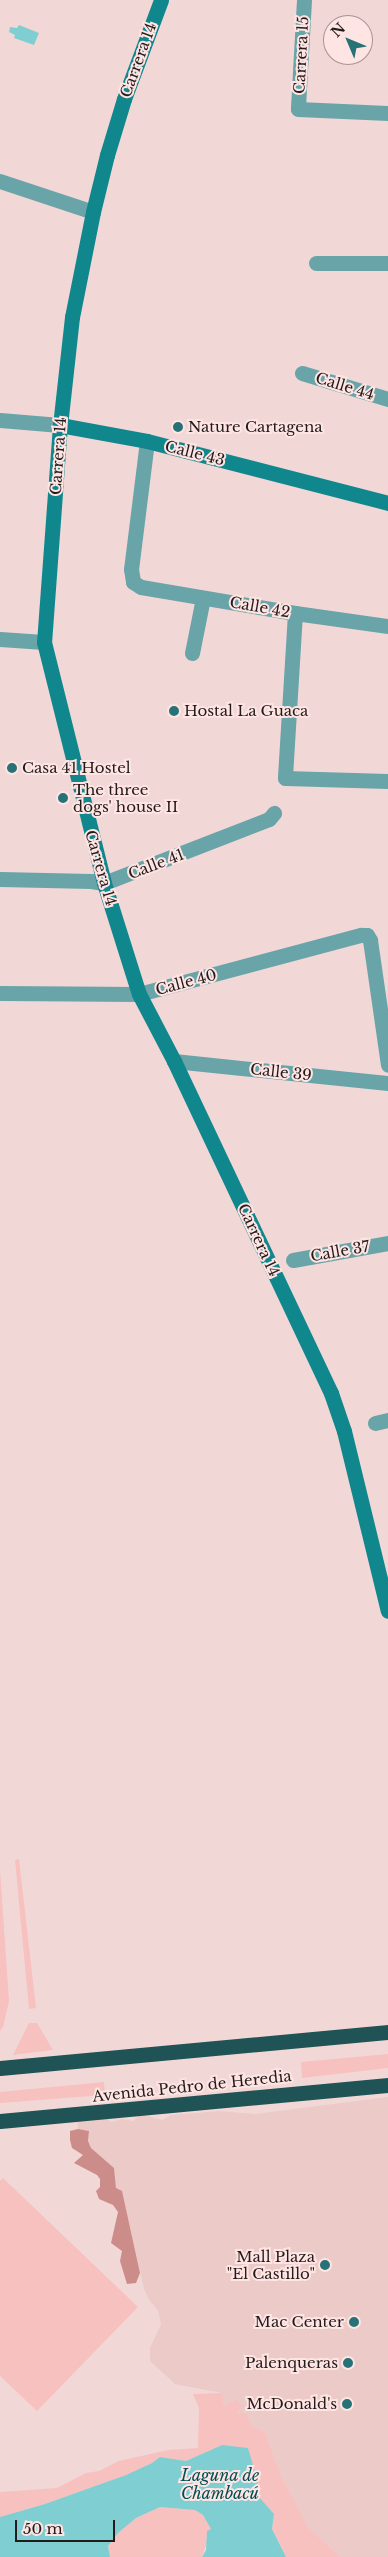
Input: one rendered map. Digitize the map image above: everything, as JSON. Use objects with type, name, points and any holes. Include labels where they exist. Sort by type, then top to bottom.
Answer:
[{"type":"highway","points":[[0,2068],[388,2032]]},
{"type":"highway","name":"Avenida Pedro de Heredia","points":[[0,2121],[388,2084]]},
{"type":"main road","name":"Carrera 14","points":[[161,0],[124,99],[93,212],[72,317],[60,425],[44,642],[104,883],[139,994],[174,1061],[331,1392],[344,1431],[387,1603]]},
{"type":"main road","name":"Calle 43","points":[[60,425],[147,441],[388,502]]},
{"type":"street","name":"Carrera 15","points":[[304,0],[298,109],[388,113]]},
{"type":"street","points":[[0,181],[93,212]]},
{"type":"street","points":[[316,263],[388,263]]},
{"type":"street","name":"Calle 44","points":[[302,372],[388,399]]},
{"type":"street","name":"Calle 43","points":[[0,420],[60,425]]},
{"type":"street","name":"Calle 42","points":[[147,441],[131,569],[133,582],[142,587],[203,598],[388,626]]},
{"type":"street","points":[[192,653],[203,598]]},
{"type":"street","points":[[295,613],[285,778],[388,782]]},
{"type":"street","points":[[0,639],[44,642]]},
{"type":"street","name":"Calle 41","points":[[0,879],[104,883],[269,818],[274,813]]},
{"type":"street","name":"Calle 40","points":[[0,993],[139,994],[361,935],[367,935],[370,940],[388,1065]]},
{"type":"street","name":"Calle 39","points":[[174,1061],[388,1083]]},
{"type":"street","name":"Calle 37","points":[[293,1260],[388,1243]]},
{"type":"shaded area","points":[[19,1859],[36,2008],[29,2009],[15,1860]]},
{"type":"shaded area","points":[[0,1870],[9,2001],[3,2027],[0,2031]]},
{"type":"shaded area","points":[[29,2023],[37,2023],[53,2050],[13,2055]]},
{"type":"shaded area","points":[[388,2054],[388,2068],[302,2078],[301,2062]]},
{"type":"shaded area","points":[[104,2082],[105,2095],[0,2103],[0,2092]]},
{"type":"shaded area","points":[[388,2097],[388,2557],[341,2557],[308,2527],[281,2476],[265,2432],[252,2427],[224,2406],[222,2393],[175,2384],[150,2361],[150,2348],[161,2324],[158,2310],[150,2301],[144,2289],[130,2228],[116,2188],[114,2168],[91,2148],[88,2141],[89,2131],[78,2129],[77,2118],[104,2116],[111,2122],[122,2119],[133,2121],[141,2114],[162,2120],[171,2115],[219,2111],[255,2114]]},
{"type":"shaded area","points":[[78,2129],[89,2131],[88,2141],[91,2148],[114,2168],[116,2188],[122,2191],[140,2273],[136,2283],[127,2284],[120,2261],[122,2251],[111,2243],[118,2212],[113,2205],[99,2199],[96,2191],[100,2187],[100,2179],[97,2175],[74,2163],[83,2155],[72,2148],[70,2140],[70,2131]]},
{"type":"shaded area","points":[[3,2178],[138,2307],[37,2411],[0,2376],[0,2181]]},
{"type":"shaded area","points":[[222,2393],[224,2406],[236,2400],[242,2406],[236,2413],[246,2414],[252,2427],[265,2432],[281,2476],[308,2527],[341,2557],[286,2557],[272,2529],[274,2514],[260,2498],[257,2479],[222,2445],[186,2461],[160,2457],[152,2463],[126,2475],[45,2504],[0,2517],[0,2492],[57,2488],[86,2473],[99,2471],[119,2461],[168,2450],[198,2448],[199,2408],[193,2394]]},
{"type":"shaded area","points":[[160,2507],[195,2510],[203,2515],[211,2529],[206,2536],[207,2542],[202,2557],[110,2557],[108,2546],[118,2533],[136,2518]]},
{"type":"water","points":[[19,25],[39,33],[34,45],[14,38],[15,35],[9,32],[10,27],[17,28]]},
{"type":"water","name":"Laguna de Chambacú","points":[[222,2445],[248,2448],[257,2479],[260,2498],[274,2514],[272,2529],[286,2557],[202,2557],[206,2550],[207,2531],[211,2529],[203,2515],[195,2510],[160,2507],[136,2518],[118,2533],[108,2546],[110,2557],[0,2557],[0,2517],[45,2504],[126,2475],[152,2463],[160,2457],[186,2461]]},
{"type":"place","name":"Nature Cartagena","points":[[178,427]]},
{"type":"place","name":"Hostal La Guaca","points":[[174,711]]},
{"type":"place","name":"Casa 41 Hostel","points":[[12,768]]},
{"type":"place","name":"The three dogs' house II","points":[[63,798]]},
{"type":"place","name":"Mall Plaza \"El Castillo\"","points":[[325,2265]]},
{"type":"place","name":"Mac Center","points":[[354,2322]]},
{"type":"place","name":"Palenqueras","points":[[348,2363]]},
{"type":"place","name":"McDonald's","points":[[347,2404]]}]
